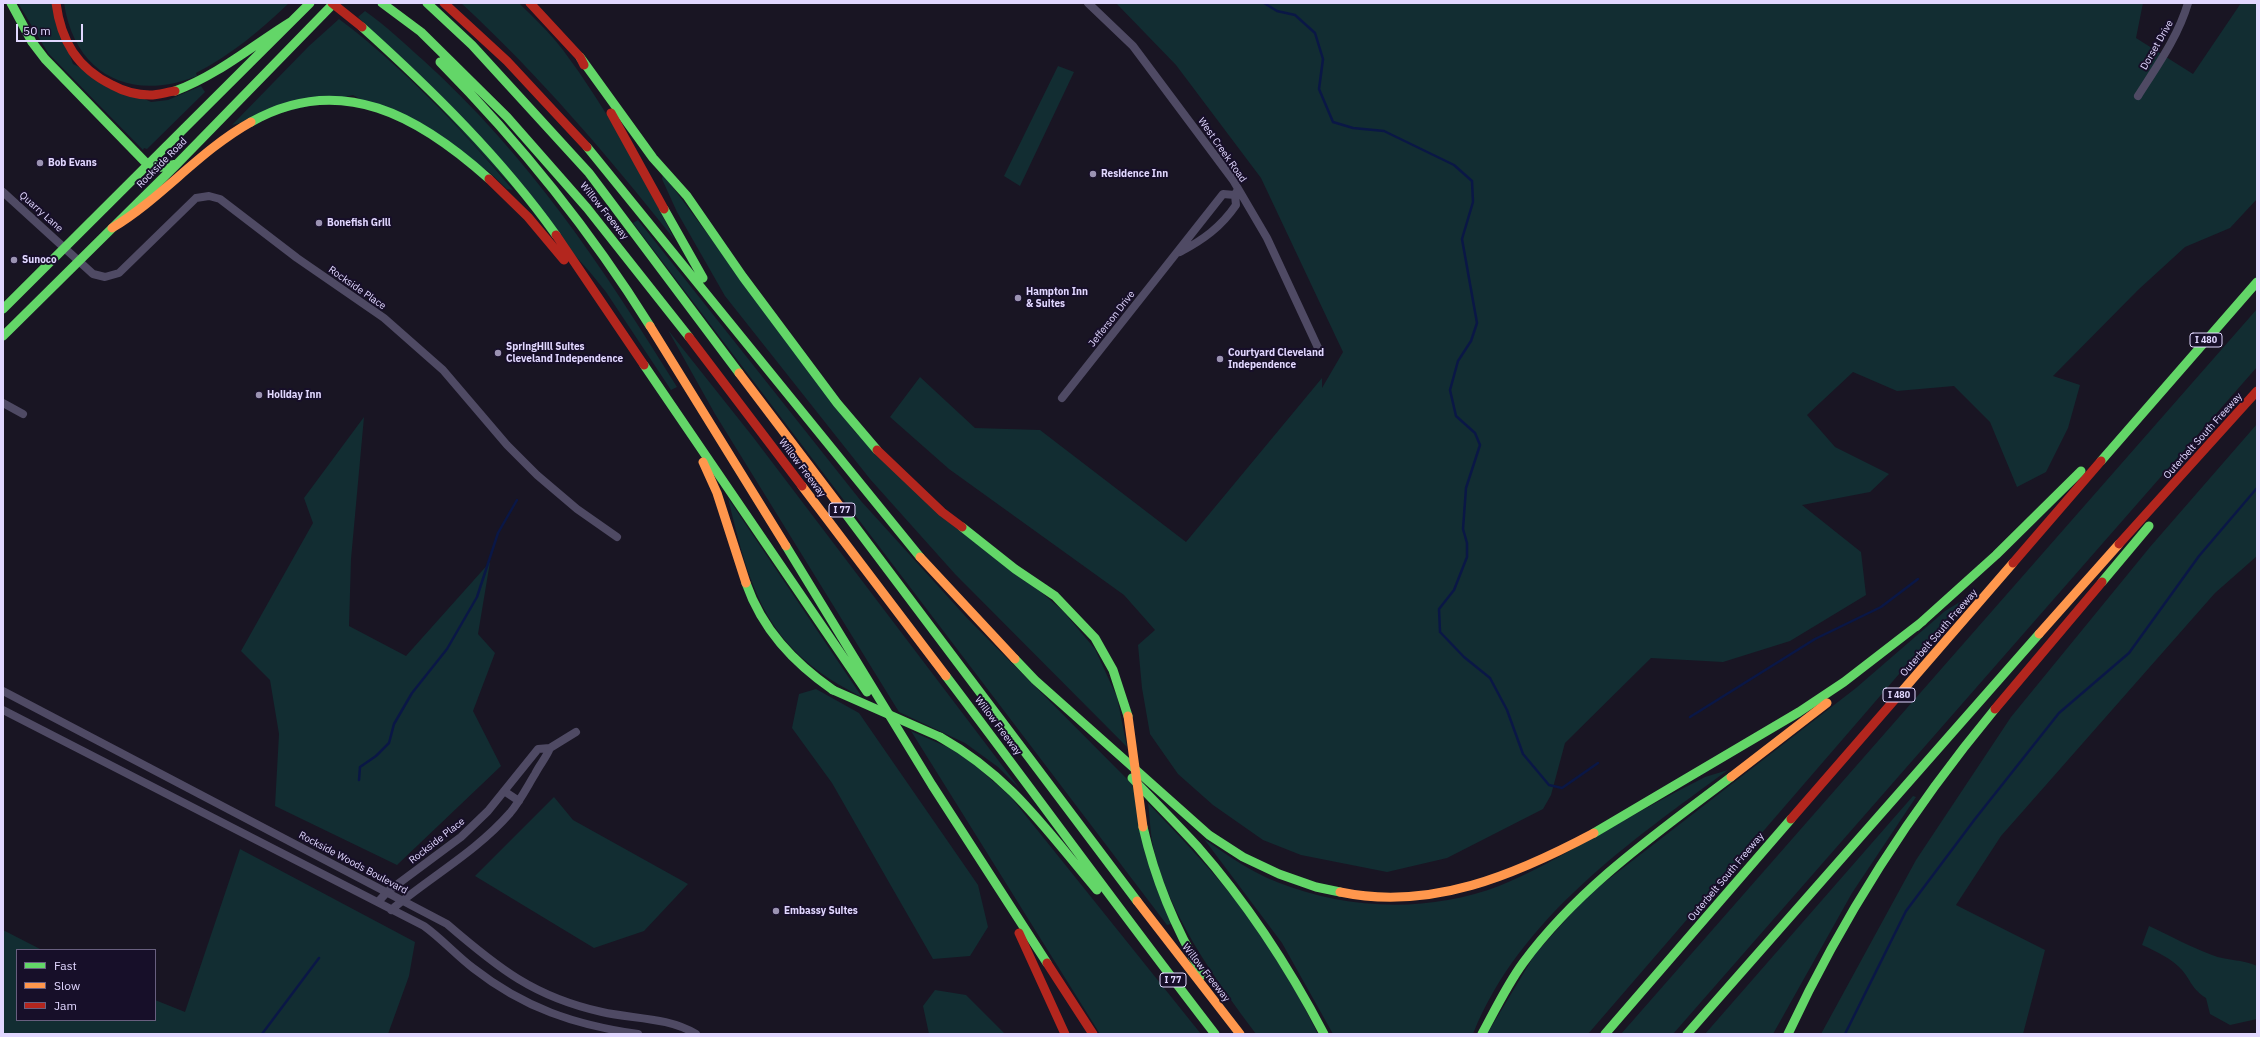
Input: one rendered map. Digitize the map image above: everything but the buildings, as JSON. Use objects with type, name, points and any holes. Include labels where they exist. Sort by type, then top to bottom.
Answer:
[{"type":"main road","points":[[11,3],[32,42],[45,59],[148,165],[157,168],[177,164]]},
{"type":"main road","points":[[56,3],[58,18],[63,34],[79,62],[105,83],[122,91],[141,95],[162,94],[182,89],[201,80],[222,69],[271,33],[292,21]]},
{"type":"main road","name":"Rockside Road","points":[[3,309],[310,3]]},
{"type":"main road","points":[[333,3],[362,27],[441,100],[499,164],[569,251],[608,313],[678,416],[710,459],[884,718],[909,748]]},
{"type":"main road","name":"Rockside Road","points":[[3,336],[177,164],[333,3]]},
{"type":"main road","name":"Willow Freeway","points":[[427,3],[472,45],[589,173],[1116,875],[1240,1034]]},
{"type":"main road","points":[[444,3],[508,61],[581,140],[913,549],[1035,680],[1076,715],[1188,817],[1234,853],[1265,869],[1307,886],[1359,896],[1412,898],[1476,886],[1507,875],[1589,834],[1816,701],[1875,659],[1923,621]]},
{"type":"main road","points":[[530,3],[580,57],[653,158],[687,196],[743,277],[837,403],[875,448],[942,512],[1015,569],[1055,596],[1076,616],[1095,638],[1113,670],[1128,716],[1143,827],[1152,866],[1174,921],[1198,967],[1240,1034]]},
{"type":"main road","points":[[384,5],[408,32],[501,124],[551,183],[588,232],[640,311],[850,648],[909,748],[1001,895],[1092,1034]]},
{"type":"main road","name":"Willow Freeway","points":[[384,5],[420,31],[468,76],[512,121],[587,206],[648,282],[1070,840],[1131,926],[1215,1034]]},
{"type":"main road","points":[[580,57],[697,268],[753,351]]},
{"type":"main road","points":[[112,228],[137,214],[208,149],[252,120],[276,109],[300,103],[323,99],[359,101],[384,108],[413,121],[447,144],[477,168],[534,224],[608,313]]},
{"type":"main road","name":"Outerbelt South Freeway","points":[[1606,1034],[2257,282]]},
{"type":"main road","name":"Outerbelt South Freeway","points":[[1687,1034],[2016,659],[2257,391]]},
{"type":"main road","points":[[1482,1034],[1504,991],[1528,956],[1557,920],[1579,897],[1630,854],[1831,700],[1923,621],[1996,555],[2155,398]]},
{"type":"main road","points":[[678,416],[713,482],[748,590],[755,606],[770,632],[782,647],[814,677],[833,690],[864,705],[940,737],[969,752],[1006,782],[1080,871],[1131,926]]},
{"type":"main road","points":[[1788,1034],[1853,906],[1890,847],[1928,792],[1956,756],[2142,534],[2201,455]]},
{"type":"main road","points":[[1076,715],[1106,750],[1224,878],[1277,952],[1324,1034]]},
{"type":"main road","points":[[1001,895],[1065,1034]]},
{"type":"main road","points":[[1785,1034],[1797,1014]]},
{"type":"street","name":"West Creek Road","points":[[1088,3],[1133,46],[1233,180],[1236,192],[1267,238],[1320,352]]},
{"type":"street","name":"Dorset Drive","points":[[2138,96],[2170,46],[2188,3]]},
{"type":"street","name":"Quarry Lane","points":[[3,192],[65,248]]},
{"type":"street","name":"Jefferson Drive","points":[[1062,398],[1223,194],[1236,192],[1236,205],[1215,230],[1207,237],[1177,253]]},
{"type":"street","name":"Rockside Place","points":[[65,248],[93,274],[105,278],[119,273],[196,198],[209,196],[220,199],[297,258],[384,318],[443,370],[507,445],[537,475],[577,509],[617,537]]},
{"type":"street","points":[[3,403],[23,414]]},
{"type":"street","name":"Rockside Woods Boulevard","points":[[3,691],[448,924],[497,965],[521,982],[545,994],[570,1004],[604,1013],[647,1018],[688,1029],[696,1034]]},
{"type":"street","points":[[3,710],[424,926],[440,937],[471,968],[544,1012],[598,1028],[638,1034]]},
{"type":"street","name":"Rockside Place","points":[[378,902],[387,892],[461,837],[504,791],[538,749],[550,748],[576,732]]},
{"type":"street","points":[[391,910],[479,843],[502,821],[519,801],[537,770],[546,760],[550,748]]},
{"type":"street","points":[[504,791],[519,801]]},
{"type":"green space","points":[[18,3],[52,3],[73,64],[151,102],[168,100],[201,86],[205,92],[147,149],[144,148],[143,150],[48,53]]},
{"type":"green space","points":[[64,3],[289,3],[268,23],[245,41],[209,66],[196,73],[197,76],[173,83],[150,86],[129,84],[110,77],[94,65],[80,49],[70,28]]},
{"type":"green space","points":[[461,3],[519,3],[553,38],[579,72],[609,118],[674,239],[624,177],[545,87],[490,30]]},
{"type":"green space","points":[[1116,3],[2143,3],[2136,38],[2193,74],[2241,3],[2257,3],[2257,199],[2230,228],[2185,247],[2138,290],[2053,376],[2080,385],[2068,428],[2046,472],[2017,487],[1990,422],[1954,386],[1897,391],[1853,372],[1807,415],[1835,447],[1889,474],[1870,492],[1802,505],[1861,552],[1866,595],[1790,641],[1723,662],[1651,658],[1565,743],[1551,795],[1543,809],[1447,858],[1387,872],[1301,855],[1263,840],[1213,805],[1178,774],[1150,734],[1142,688],[1138,645],[1155,630],[1124,595],[949,469],[890,417],[920,377],[975,428],[1040,430],[1186,542],[1322,378],[1322,388],[1343,352],[1261,178],[1176,65]]},
{"type":"green space","points":[[365,11],[402,41],[462,97],[531,174],[562,214],[621,298],[677,387],[671,390],[606,292],[589,271],[358,17]]},
{"type":"green space","points":[[339,19],[409,78],[473,144],[513,190],[507,189],[488,171],[353,95],[232,125],[309,46]]},
{"type":"green space","points":[[1058,66],[1074,72],[1020,186],[1004,176]]},
{"type":"green space","points":[[663,174],[855,432],[1063,611],[1095,649],[1117,697],[1127,747],[955,574],[870,479],[725,296],[677,212],[662,179]]},
{"type":"green space","points":[[638,220],[861,501],[967,618],[1132,784],[1171,924],[1167,925],[633,223]]},
{"type":"green space","points":[[2257,309],[2257,367],[1673,1034],[1621,1034]]},
{"type":"green space","points":[[668,330],[753,437],[1020,789],[998,767],[965,743],[899,712],[715,414]]},
{"type":"green space","points":[[364,417],[351,559],[349,626],[406,656],[490,562],[478,634],[495,653],[473,711],[501,766],[397,865],[275,806],[279,734],[270,680],[241,651],[313,523],[304,498]]},
{"type":"green space","points":[[2257,424],[2257,556],[2215,593],[2001,836],[1956,905],[2045,950],[2023,1034],[1821,1034],[1916,860],[2011,717],[2150,547]]},
{"type":"green space","points":[[728,498],[862,697],[830,679],[804,660],[784,639],[768,616],[755,591],[745,563]]},
{"type":"green space","points":[[1963,600],[1588,1034],[1487,1034],[1535,954],[1588,895],[1856,688],[1945,611]]},
{"type":"green space","points":[[816,689],[859,713],[978,885],[988,927],[970,956],[933,959],[832,783],[792,728],[799,694]]},
{"type":"green space","points":[[911,731],[961,753],[1010,796],[1201,1034],[1100,1034]]},
{"type":"green space","points":[[1728,770],[1653,825],[1617,854],[1581,885],[1548,918],[1519,954],[1493,992],[1473,1034],[1333,1034],[1282,943],[1204,839],[1239,863],[1277,882],[1331,898],[1359,903],[1388,905],[1444,901],[1472,895],[1499,886],[1521,876],[1705,777]]},
{"type":"green space","points":[[1913,796],[1916,797],[1852,893],[1773,1034],[1705,1034]]},
{"type":"green space","points":[[554,797],[573,820],[688,884],[644,931],[594,948],[475,876]]},
{"type":"green space","points":[[1148,803],[1210,869],[1244,911],[1265,940],[1284,971],[1318,1034],[1256,1034],[1240,1013],[1195,945],[1181,921],[1170,896],[1160,871],[1153,846]]},
{"type":"green space","points":[[240,849],[415,942],[409,976],[388,1034],[3,1034],[3,930],[40,949],[16,949],[16,1021],[156,1021],[156,1000],[185,1012]]},
{"type":"green space","points":[[2149,926],[2212,955],[2246,962],[2257,966],[2257,1019],[2230,1025],[2210,1014],[2206,998],[2194,988],[2182,970],[2174,962],[2142,945]]},
{"type":"green space","points":[[935,990],[966,995],[1005,1034],[929,1034],[923,1006]]},
{"type":"waterway","points":[[1264,3],[1277,11],[1295,15],[1315,33],[1323,59],[1319,89],[1333,122],[1353,128],[1384,131],[1454,165],[1472,181],[1473,202],[1462,239],[1477,323],[1471,341],[1458,361],[1450,390],[1456,416],[1475,433],[1480,445],[1466,488],[1463,529],[1467,543],[1467,557],[1454,590],[1439,609],[1440,632],[1464,657],[1490,678],[1507,710],[1523,754],[1549,785],[1562,788],[1598,763]]},
{"type":"waterway","points":[[1845,1034],[1906,911],[1975,819],[2059,713],[2129,653],[2199,556],[2257,488]]},
{"type":"waterway","points":[[359,780],[360,767],[376,756],[389,743],[394,724],[412,693],[447,649],[477,597],[498,533],[517,500]]},
{"type":"waterway","points":[[1690,717],[1815,639],[1881,607],[1918,579]]},
{"type":"waterway","points":[[262,1034],[319,958]]},
{"type":"traffic: fast","points":[[11,3],[32,42],[45,59],[148,165],[157,168],[177,164]]},
{"type":"traffic: fast","points":[[3,309],[310,3]]},
{"type":"traffic: fast","points":[[3,336],[177,164],[334,3]]},
{"type":"traffic: fast","points":[[382,3],[421,32],[507,117],[587,208],[689,337]]},
{"type":"traffic: fast","points":[[427,3],[472,45],[589,173],[739,373]]},
{"type":"traffic: fast","points":[[175,91],[206,77],[292,21]]},
{"type":"traffic: fast","points":[[362,27],[414,75],[465,126],[512,179],[556,235]]},
{"type":"traffic: fast","points":[[580,57],[653,158],[687,196],[743,277],[837,403],[877,450]]},
{"type":"traffic: fast","points":[[440,62],[498,124],[552,188],[603,256],[650,326]]},
{"type":"traffic: fast","points":[[251,122],[284,107],[316,101],[348,101],[378,108],[407,120],[435,137],[463,157],[489,179]]},
{"type":"traffic: fast","points":[[587,147],[920,557]]},
{"type":"traffic: fast","points":[[664,209],[703,278]]},
{"type":"traffic: fast","points":[[2101,461],[2257,282]]},
{"type":"traffic: fast","points":[[644,365],[867,692]]},
{"type":"traffic: fast","points":[[1916,627],[1996,555],[2081,471]]},
{"type":"traffic: fast","points":[[842,509],[1137,901]]},
{"type":"traffic: fast","points":[[2102,582],[2149,526]]},
{"type":"traffic: fast","points":[[962,527],[1015,569],[1055,596],[1095,638],[1113,670],[1128,716]]},
{"type":"traffic: fast","points":[[786,546],[932,785],[1047,963]]},
{"type":"traffic: fast","points":[[746,583],[761,615],[780,643],[805,668],[833,690]]},
{"type":"traffic: fast","points":[[1594,833],[1799,712],[1844,682],[1923,621]]},
{"type":"traffic: fast","points":[[1687,1034],[2039,634]]},
{"type":"traffic: fast","points":[[1015,659],[1035,680],[1209,835],[1243,857],[1279,874],[1316,887],[1340,892]]},
{"type":"traffic: fast","points":[[946,676],[1215,1034]]},
{"type":"traffic: fast","points":[[833,690],[940,737]]},
{"type":"traffic: fast","points":[[1788,1034],[1809,990],[1832,948],[1881,865],[1935,785],[1995,709]]},
{"type":"traffic: fast","points":[[940,737],[987,769],[1007,787],[1044,826],[1097,890]]},
{"type":"traffic: fast","points":[[1482,1034],[1517,971],[1545,935],[1569,910],[1620,862],[1731,777]]},
{"type":"traffic: fast","points":[[1132,778],[1197,846],[1233,890],[1282,960],[1324,1034]]},
{"type":"traffic: fast","points":[[1605,1034],[1791,819]]},
{"type":"traffic: fast","points":[[1143,827],[1148,847],[1167,903],[1184,940],[1203,975]]},
{"type":"traffic: slow","points":[[112,228],[148,203],[214,147],[251,122]]},
{"type":"traffic: slow","points":[[650,326],[786,546]]},
{"type":"traffic: slow","points":[[739,373],[842,509]]},
{"type":"traffic: slow","points":[[703,462],[717,493],[746,583]]},
{"type":"traffic: slow","points":[[802,486],[946,676]]},
{"type":"traffic: slow","points":[[2039,634],[2119,544]]},
{"type":"traffic: slow","points":[[920,557],[1015,659]]},
{"type":"traffic: slow","points":[[1897,697],[2013,563]]},
{"type":"traffic: slow","points":[[1731,777],[1827,703]]},
{"type":"traffic: slow","points":[[1128,716],[1143,827]]},
{"type":"traffic: slow","points":[[1340,892],[1374,897],[1407,897],[1440,893],[1472,885],[1534,863],[1594,833]]},
{"type":"traffic: slow","points":[[1137,901],[1240,1034]]},
{"type":"traffic: jam","points":[[56,3],[58,17],[67,41],[80,62],[89,70],[112,85],[130,92],[156,95],[175,91]]},
{"type":"traffic: jam","points":[[332,3],[362,27]]},
{"type":"traffic: jam","points":[[444,3],[507,61],[587,147]]},
{"type":"traffic: jam","points":[[530,3],[580,57],[584,65]]},
{"type":"traffic: jam","points":[[611,113],[664,209]]},
{"type":"traffic: jam","points":[[489,179],[528,217],[564,260]]},
{"type":"traffic: jam","points":[[556,235],[644,365]]},
{"type":"traffic: jam","points":[[689,337],[802,486]]},
{"type":"traffic: jam","points":[[2119,544],[2257,391]]},
{"type":"traffic: jam","points":[[877,450],[942,512],[962,527]]},
{"type":"traffic: jam","points":[[2013,563],[2101,461]]},
{"type":"traffic: jam","points":[[1995,709],[2102,582]]},
{"type":"traffic: jam","points":[[1791,819],[1897,697]]},
{"type":"traffic: jam","points":[[1019,933],[1065,1034]]},
{"type":"traffic: jam","points":[[1047,963],[1093,1034]]},
{"type":"place","name":"Bob Evans","points":[[40,163]]},
{"type":"place","name":"Residence Inn","points":[[1093,174]]},
{"type":"place","name":"Bonefish Grill","points":[[319,223]]},
{"type":"place","name":"Sunoco","points":[[14,260]]},
{"type":"place","name":"Hampton Inn & Suites","points":[[1018,298]]},
{"type":"place","name":"SpringHill Suites Cleveland Independence","points":[[498,353]]},
{"type":"place","name":"Courtyard Cleveland Independence","points":[[1220,359]]},
{"type":"place","name":"Holiday Inn","points":[[259,395]]},
{"type":"place","name":"Embassy Suites","points":[[776,911]]}]
